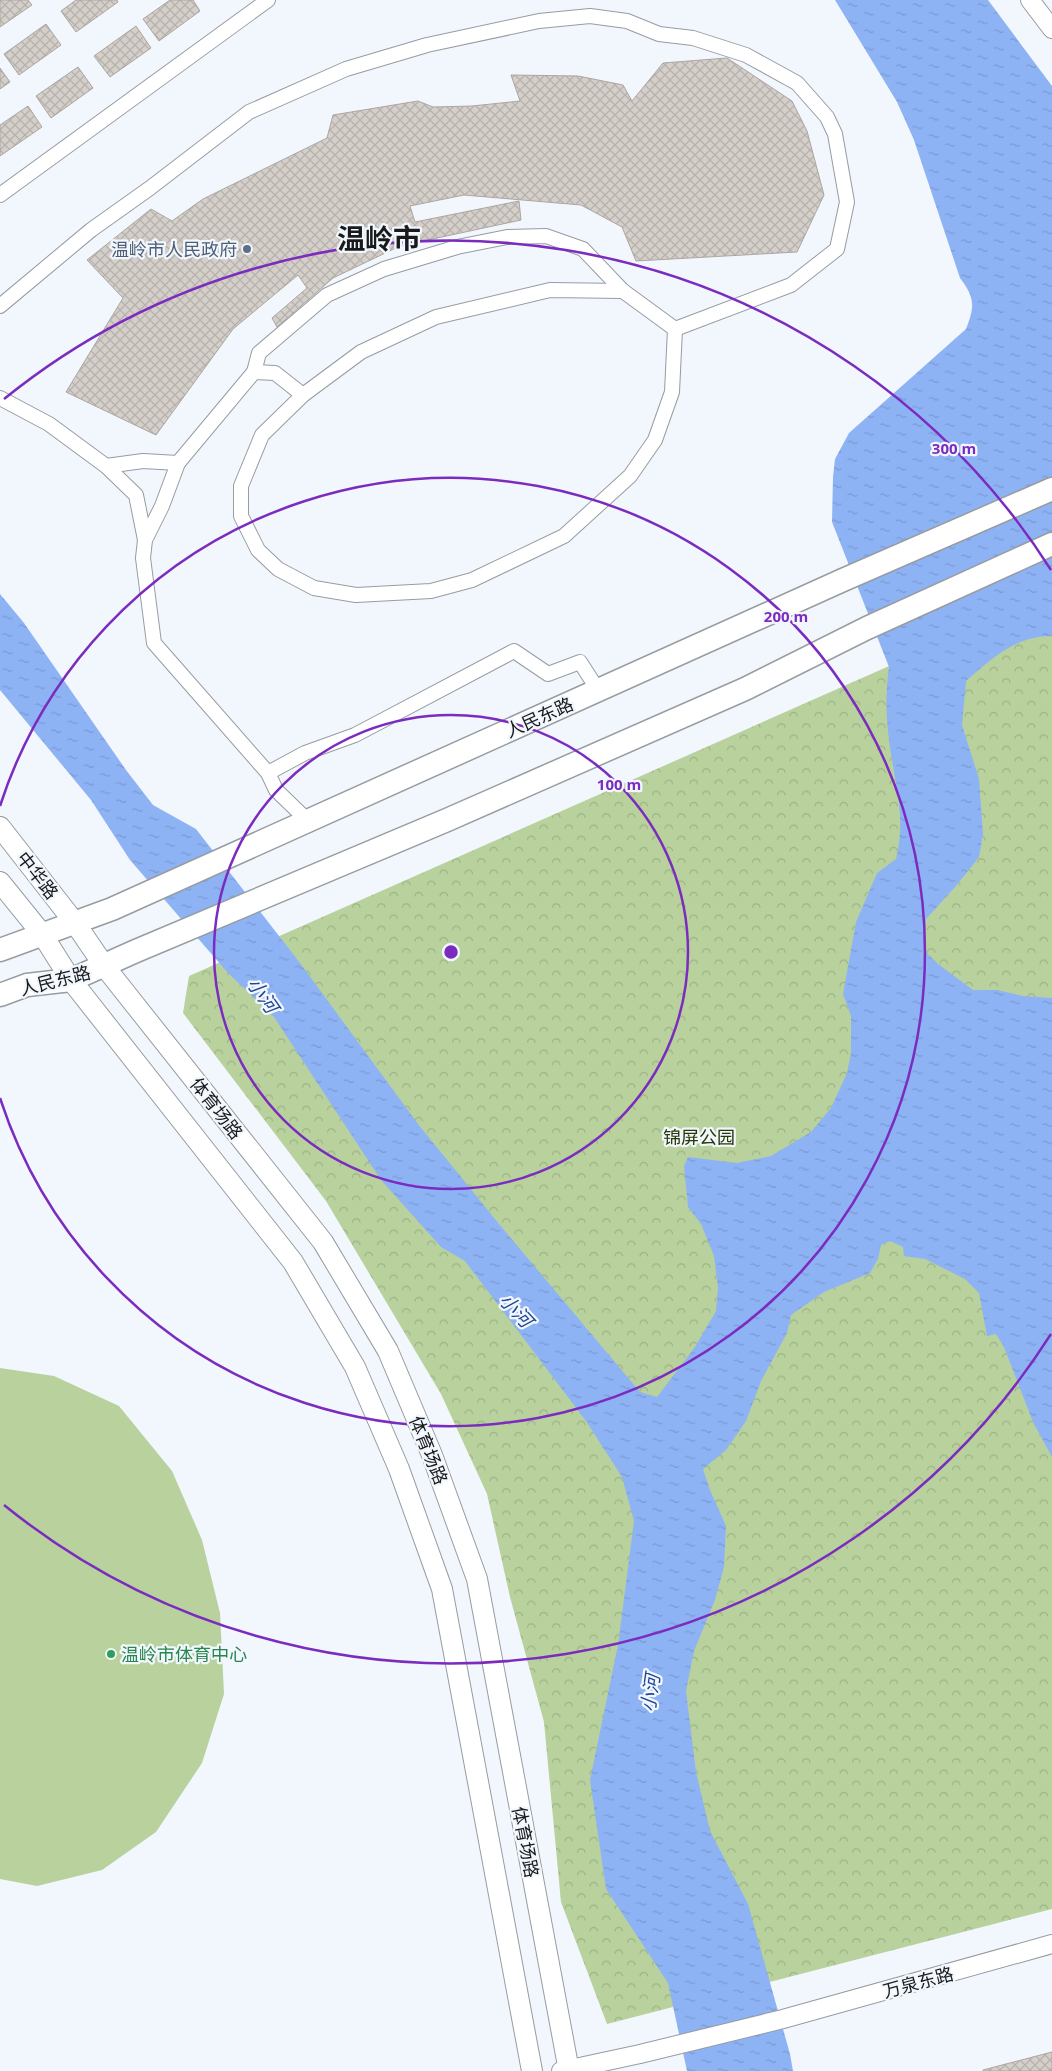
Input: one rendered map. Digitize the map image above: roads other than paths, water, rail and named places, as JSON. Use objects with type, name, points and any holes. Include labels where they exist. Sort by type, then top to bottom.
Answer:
[{"type":"main road","name":"人民东路","points":[[75,923],[112,909],[236,854],[307,820],[843,580],[1052,489]]},
{"type":"main road","name":"人民东路","points":[[0,995],[27,985],[71,980],[447,820],[745,689],[867,628],[1052,544]]},
{"type":"main road","name":"中华路","points":[[0,827],[75,923]]},
{"type":"main road","name":"中华路","points":[[0,882],[42,934]]},
{"type":"main road","points":[[0,950],[75,923]]},
{"type":"main road","name":"体育场路","points":[[75,923],[105,966],[323,1242],[388,1351],[432,1455],[477,1579],[566,2070]]},
{"type":"main road","name":"体育场路","points":[[42,934],[71,980],[293,1262],[355,1367],[398,1468],[442,1589],[532,2071]]},
{"type":"street","points":[[0,195],[268,0]]},
{"type":"street","points":[[1030,0],[1052,29]]},
{"type":"street","points":[[0,306],[91,230],[150,188],[249,112],[346,70],[427,45],[539,21],[590,16],[627,21],[659,34],[693,38],[746,55],[797,83],[827,117],[835,134],[847,202],[837,249],[791,285],[675,329]]},
{"type":"street","points":[[145,540],[162,506],[178,464],[254,372],[259,353],[328,295],[384,269],[457,247],[507,237],[546,236],[583,249],[623,291],[675,329]]},
{"type":"street","points":[[623,291],[550,290],[436,317],[361,352],[303,395],[262,435],[242,486],[242,516],[258,550],[278,569],[314,588],[356,595],[431,591],[472,580],[564,536],[630,476],[655,440],[672,392],[675,329]]},
{"type":"street","points":[[254,372],[275,373],[303,395]]},
{"type":"street","points":[[0,398],[49,424],[106,466],[136,495],[145,540],[143,558],[154,643],[268,773],[276,790],[307,820]]},
{"type":"street","points":[[106,466],[143,461],[178,464]]},
{"type":"street","points":[[268,773],[305,753],[355,735],[514,651],[548,674],[580,662],[598,690]]},
{"type":"street","name":"万泉东路","points":[[566,2070],[783,2019],[1052,1944]]},
{"type":"water","name":"小河","points":[[835,0],[988,0],[1052,86],[1052,636],[1039,637],[1016,644],[995,657],[966,681],[962,725],[979,779],[983,834],[979,857],[926,919],[924,950],[938,964],[973,990],[997,990],[1023,996],[1052,998],[1052,1457],[1033,1422],[1004,1347],[996,1334],[987,1336],[979,1293],[965,1279],[925,1259],[904,1256],[903,1247],[890,1241],[881,1245],[878,1259],[870,1273],[824,1292],[791,1315],[787,1333],[761,1381],[746,1421],[726,1450],[703,1469],[726,1526],[724,1567],[715,1600],[694,1651],[686,1691],[696,1772],[710,1831],[748,1904],[790,2054],[793,2071],[687,2071],[668,1983],[606,1889],[590,1780],[618,1645],[634,1521],[622,1477],[586,1421],[465,1261],[441,1247],[381,1180],[274,1017],[228,973],[130,860],[91,800],[0,690],[0,594],[24,623],[126,770],[153,805],[196,829],[300,963],[418,1124],[499,1224],[640,1392],[657,1397],[695,1347],[716,1311],[718,1288],[714,1256],[701,1224],[688,1207],[684,1166],[688,1157],[737,1163],[771,1156],[811,1132],[831,1108],[847,1073],[851,1053],[851,1016],[843,994],[856,922],[877,873],[896,859],[899,844],[900,816],[888,728],[887,697],[889,667],[832,522],[835,459],[849,433],[966,329],[972,308],[969,291],[960,278],[914,140],[897,102]]},
{"type":"place","name":"温岭市人民政府","points":[[247,249]]},
{"type":"place","name":"温岭市体育中心","points":[[111,1654]]},
{"type":"district","name":"温岭市","points":[[379,238]]},
{"type":"park label","name":"锦屏公园","points":[[699,1137]]}]
